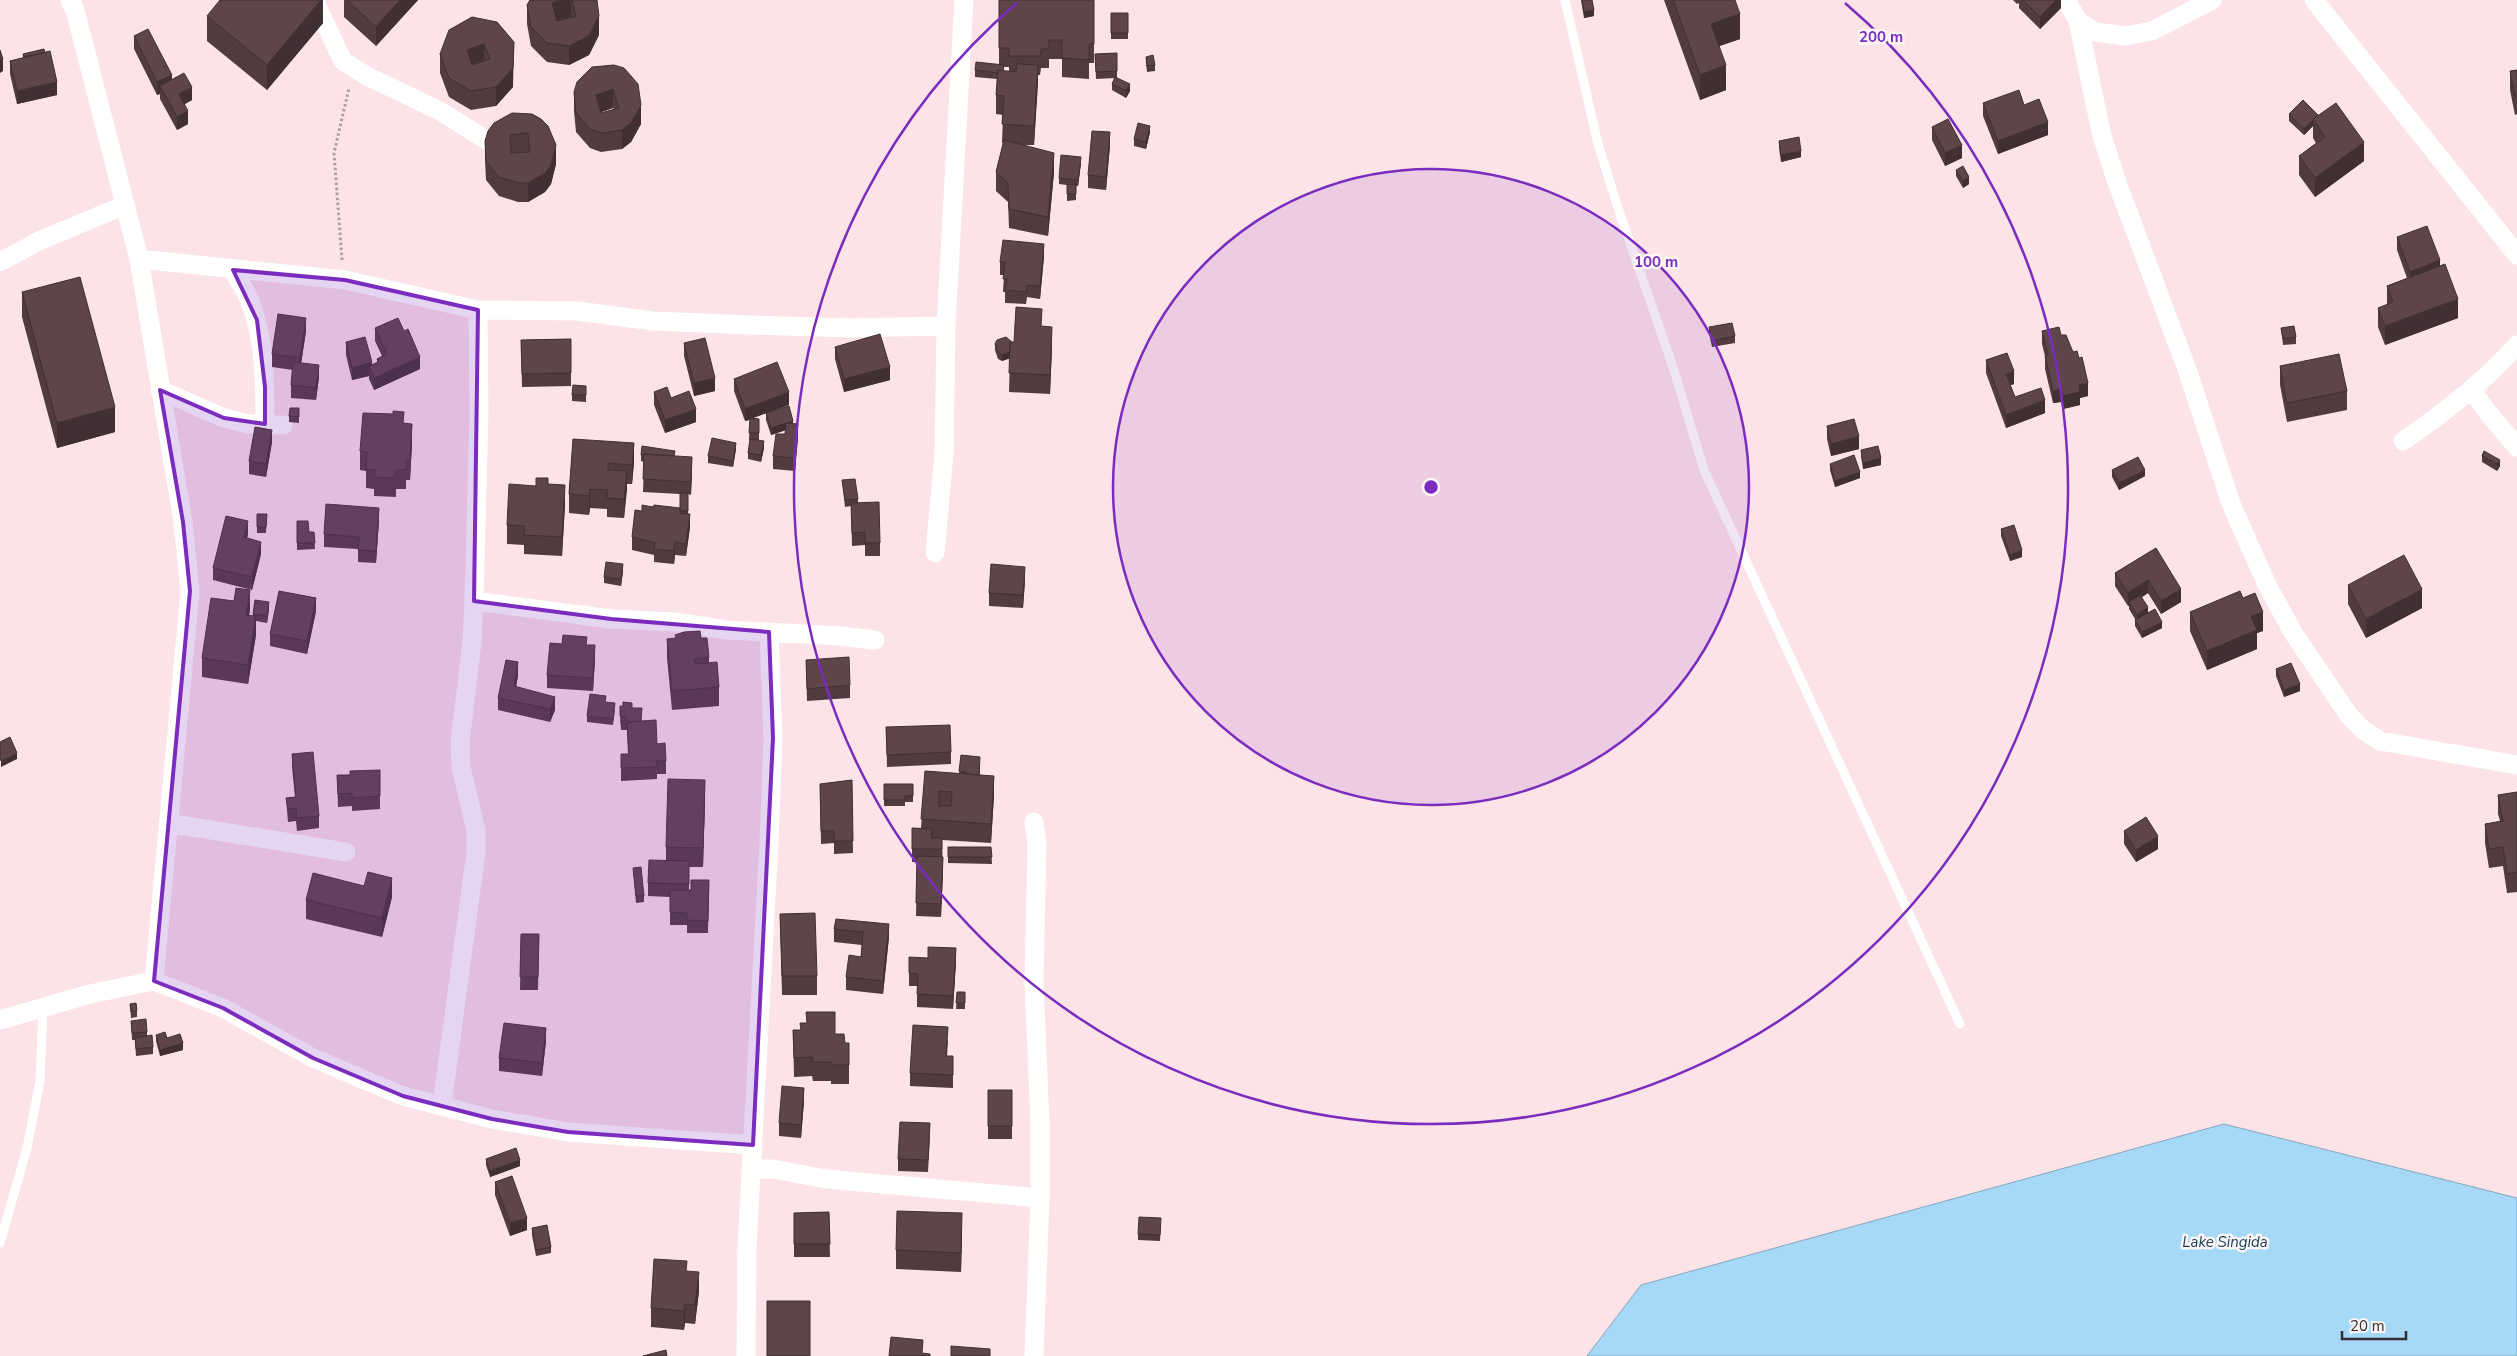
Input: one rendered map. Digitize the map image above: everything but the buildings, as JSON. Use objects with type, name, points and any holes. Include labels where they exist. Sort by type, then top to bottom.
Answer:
[{"type":"street","points":[[70,0],[75,10],[139,259],[183,522],[190,591],[154,981]]},
{"type":"street","points":[[314,0],[343,61],[367,76],[440,111],[488,141]]},
{"type":"street","points":[[936,553],[944,454],[946,326],[964,0]]},
{"type":"street","points":[[2066,0],[2078,21],[2101,132],[2115,177],[2188,372],[2231,504],[2268,588],[2294,634],[2350,717],[2363,730],[2380,741],[2517,765]]},
{"type":"street","points":[[2078,21],[2096,32],[2125,36],[2152,31],[2212,0]]},
{"type":"street","points":[[2314,0],[2517,255]]},
{"type":"street","points":[[0,262],[41,240],[125,205]]},
{"type":"street","points":[[139,259],[345,280],[478,310],[577,311],[653,321],[760,326],[848,328],[946,326]]},
{"type":"street","points":[[160,390],[224,418],[248,424],[274,425],[265,387],[257,320],[233,270]]},
{"type":"street","points":[[442,1105],[476,852],[476,831],[461,767],[460,742],[472,642],[474,600],[479,413],[478,310]]},
{"type":"street","points":[[2403,441],[2472,389],[2517,345]]},
{"type":"street","points":[[2472,389],[2489,414],[2517,447]]},
{"type":"street","points":[[474,600],[611,619],[674,622],[727,630],[840,636],[875,640]]},
{"type":"street","points":[[746,1356],[746,1272],[772,747],[769,632]]},
{"type":"street","points":[[1034,822],[1037,844],[1034,983],[1040,1122],[1040,1198],[1034,1356]]},
{"type":"street","points":[[169,823],[346,852]]},
{"type":"street","points":[[0,1020],[98,992],[154,981],[223,1008],[313,1058],[402,1096],[492,1119],[568,1132],[753,1145]]},
{"type":"street","points":[[752,1169],[773,1169],[835,1180],[1040,1198]]},
{"type":"lane","points":[[1565,0],[1598,144],[1619,212],[1673,367],[1704,470],[1960,1024]]},
{"type":"lane","points":[[0,1243],[27,1148],[38,1090],[43,1008]]},
{"type":"path","points":[[343,61],[349,84],[347,101],[336,142],[334,176],[345,280]]},
{"type":"highlighted area","points":[[233,270],[345,280],[478,310],[474,601],[611,619],[769,632],[773,738],[753,1145],[568,1132],[492,1119],[403,1096],[313,1058],[223,1008],[154,981],[190,591],[183,522],[160,390],[224,418],[265,424],[265,387],[257,320]]},
{"type":"water","name":"Lake Singida","points":[[2224,1124],[2517,1198],[2517,1356],[1587,1356],[1641,1285]]}]
